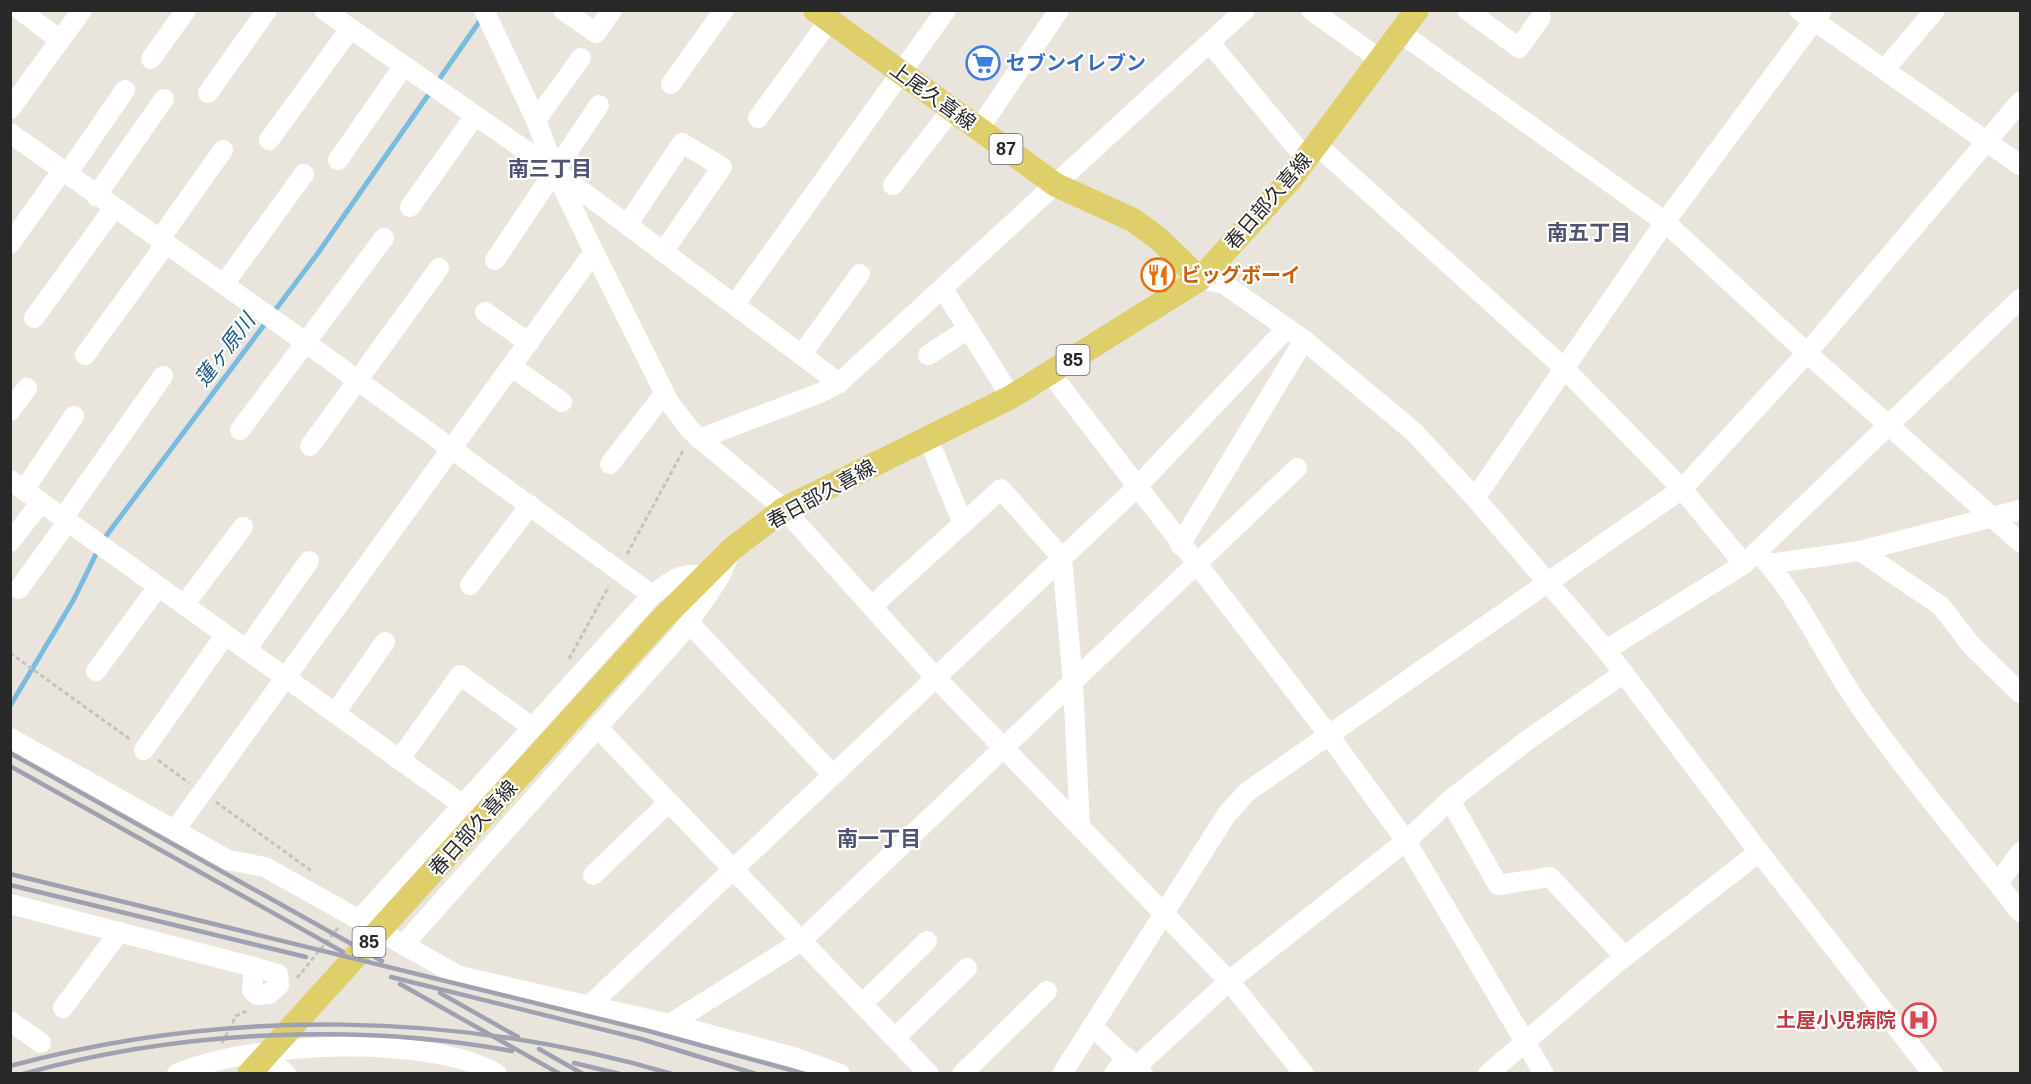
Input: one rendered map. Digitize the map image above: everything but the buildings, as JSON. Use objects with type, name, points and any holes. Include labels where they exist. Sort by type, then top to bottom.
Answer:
[{"type":"main road","name":"春日部久喜線","points":[[249,1074],[703,576],[733,548],[784,509],[1011,397],[1200,279],[1311,152],[1382,60],[1417,10]]},
{"type":"main road","name":"上尾久喜線","points":[[822,16],[1056,185],[1133,220],[1159,239],[1200,279]]},
{"type":"street","points":[[20,10],[60,40]]},
{"type":"street","points":[[10,109],[82,10]]},
{"type":"street","points":[[151,59],[186,10]]},
{"type":"street","points":[[208,93],[267,10]]},
{"type":"street","points":[[324,10],[474,117],[555,171],[839,382]]},
{"type":"street","points":[[484,10],[536,120],[555,171],[664,394],[699,439],[784,509],[936,678],[1166,914],[1229,981],[1304,1074]]},
{"type":"street","points":[[564,10],[596,33],[612,10]]},
{"type":"street","points":[[671,84],[724,10]]},
{"type":"street","points":[[735,303],[946,10]]},
{"type":"street","points":[[979,129],[1059,10]]},
{"type":"street","points":[[699,439],[820,393],[839,382],[1245,10]]},
{"type":"street","points":[[1467,10],[1519,48],[1541,17]]},
{"type":"street","points":[[1885,69],[1935,10]]},
{"type":"street","points":[[1317,12],[1382,60]]},
{"type":"street","points":[[1475,498],[1812,14],[2020,165]]},
{"type":"street","points":[[758,118],[822,16]]},
{"type":"street","points":[[269,140],[350,29]]},
{"type":"street","points":[[1401,33],[1665,222],[1807,353],[1889,423],[2020,542]]},
{"type":"street","points":[[1210,43],[1311,152],[1564,368],[1682,489],[1757,560],[1826,648],[1861,708],[1904,767],[2020,912]]},
{"type":"street","points":[[536,120],[580,58]]},
{"type":"street","points":[[338,160],[403,67]]},
{"type":"street","points":[[10,244],[125,90]]},
{"type":"street","points":[[96,196],[164,99]]},
{"type":"street","points":[[1062,1074],[1166,914],[1227,814],[1247,792],[1682,489],[1807,353],[2020,102]]},
{"type":"street","points":[[495,260],[599,105]]},
{"type":"street","points":[[893,185],[952,110]]},
{"type":"street","points":[[410,207],[474,117]]},
{"type":"street","points":[[10,133],[305,342],[652,595]]},
{"type":"street","points":[[627,225],[682,142],[722,166],[663,252]]},
{"type":"street","points":[[85,355],[222,150]]},
{"type":"street","points":[[224,284],[304,174]]},
{"type":"street","points":[[34,318],[114,208]]},
{"type":"street","points":[[240,430],[384,238]]},
{"type":"street","points":[[175,830],[453,450],[594,252]]},
{"type":"street","points":[[310,446],[439,268]]},
{"type":"street","points":[[802,354],[860,274]]},
{"type":"street","points":[[1200,279],[1224,284],[1304,340],[1414,432],[1475,498],[1606,650],[1759,852],[1933,1074]]},
{"type":"street","points":[[942,289],[1011,397]]},
{"type":"street","points":[[1606,650],[1757,560],[1889,423],[2020,299]]},
{"type":"street","points":[[486,312],[529,343]]},
{"type":"street","points":[[590,1005],[1136,488],[1287,328]]},
{"type":"street","points":[[928,355],[968,329]]},
{"type":"street","points":[[1180,545],[1304,340]]},
{"type":"street","points":[[512,367],[562,402]]},
{"type":"street","points":[[1051,374],[1136,488],[1328,734],[1406,841],[1544,1074]]},
{"type":"street","points":[[20,589],[163,376]]},
{"type":"street","points":[[10,411],[27,388]]},
{"type":"street","points":[[610,464],[664,394]]},
{"type":"street","points":[[74,416],[17,485],[463,805]]},
{"type":"street","points":[[928,438],[963,524]]},
{"type":"street","points":[[670,1024],[801,942],[1297,468]]},
{"type":"street","points":[[872,606],[1001,489],[1062,558],[1073,683],[1080,827]]},
{"type":"street","points":[[10,542],[41,502]]},
{"type":"street","points":[[470,585],[530,505]]},
{"type":"street","points":[[1757,560],[1860,551],[2020,510]]},
{"type":"street","points":[[183,605],[243,527]]},
{"type":"street","points":[[404,944],[689,623],[719,578],[733,548]]},
{"type":"street","points":[[1860,551],[1941,606],[1971,645],[2020,693]]},
{"type":"street","points":[[246,650],[309,561]]},
{"type":"street","points":[[359,920],[652,595],[675,578],[692,573],[703,576]]},
{"type":"street","points":[[96,671],[158,586]]},
{"type":"street","points":[[689,623],[833,775]]},
{"type":"street","points":[[144,750],[225,635]]},
{"type":"street","points":[[334,713],[385,642]]},
{"type":"street","points":[[1114,1074],[1135,1065],[1229,981],[1406,841],[1450,800],[1529,739],[1624,673]]},
{"type":"street","points":[[399,760],[460,675],[532,727]]},
{"type":"street","points":[[597,727],[929,1074]]},
{"type":"street","points":[[10,738],[228,860],[265,867],[459,976],[670,1024],[793,1057],[840,1074]]},
{"type":"street","points":[[1450,800],[1498,885],[1550,877],[1625,957]]},
{"type":"street","points":[[593,875],[669,802]]},
{"type":"street","points":[[1488,1074],[1625,957],[1759,852]]},
{"type":"street","points":[[1998,883],[2020,853]]},
{"type":"street","points":[[10,904],[254,967]]},
{"type":"street","points":[[63,1008],[119,932]]},
{"type":"street","points":[[862,1004],[927,941]]},
{"type":"street","points":[[895,1038],[967,968]]},
{"type":"street","points":[[962,1074],[1047,991]]},
{"type":"street","points":[[10,1021],[40,1043]]},
{"type":"street","points":[[1093,1027],[1135,1065]]},
{"type":"street","points":[[177,1074],[200,1063],[222,1065],[272,1051],[304,1047],[387,1048],[446,1054],[473,1060],[497,1074]]},
{"type":"street","points":[[272,1051],[285,1073]]},
{"type":"path","points":[[10,653],[37,672]]},
{"type":"waterway","name":"蓮ヶ原川","points":[[103,540],[318,253],[479,22]]},
{"type":"waterway","name":"蓮ヶ原川","points":[[10,706],[74,599],[99,548]]},
{"type":"railway","points":[[10,753],[382,961]]},
{"type":"railway","points":[[10,766],[343,952]]},
{"type":"railway","points":[[10,874],[645,1030],[805,1074]]},
{"type":"railway","points":[[10,885],[306,957]]},
{"type":"railway","points":[[391,977],[641,1039],[756,1074]]},
{"type":"railway","points":[[400,984],[560,1074]]},
{"type":"railway","points":[[440,993],[518,1037]]},
{"type":"railway","points":[[10,1066],[92,1047],[174,1034],[258,1026],[342,1025],[425,1028],[509,1038],[591,1053],[672,1074]]},
{"type":"railway","points":[[23,1074],[81,1059],[142,1048],[204,1040],[266,1036],[329,1034],[392,1036],[512,1051]]},
{"type":"railway","points":[[539,1049],[583,1074]]},
{"type":"railway","points":[[574,1063],[620,1074]]},
{"type":"place","name":"セブンイレブン","points":[[983,63]]},
{"type":"place","name":"ビッグボーイ","points":[[1158,275]]},
{"type":"place","name":"土屋小児病院","points":[[1919,1020]]},
{"type":"district","name":"南三丁目","points":[[550,169]]},
{"type":"district","name":"南五丁目","points":[[1589,233]]},
{"type":"district","name":"南一丁目","points":[[879,839]]}]
